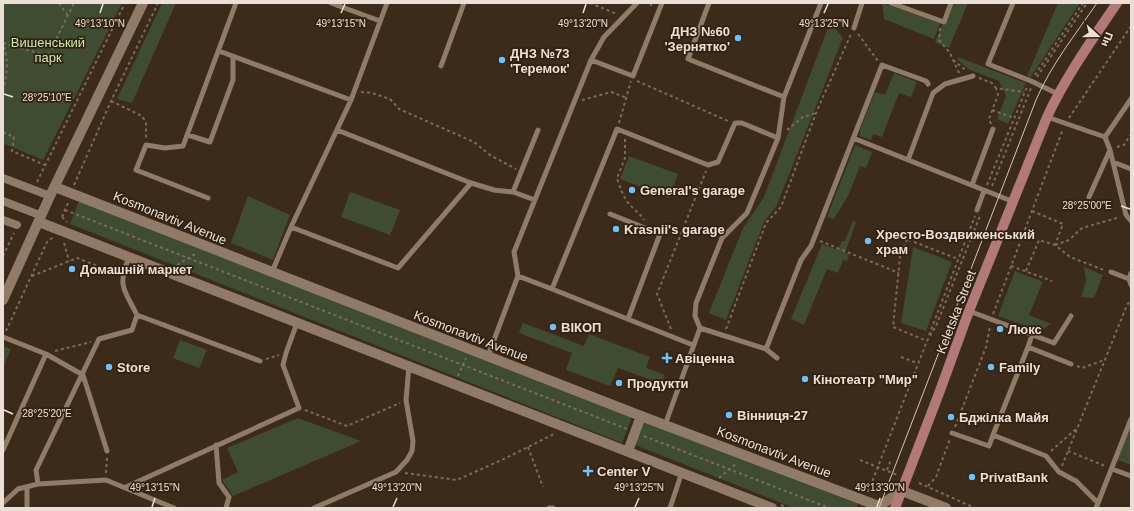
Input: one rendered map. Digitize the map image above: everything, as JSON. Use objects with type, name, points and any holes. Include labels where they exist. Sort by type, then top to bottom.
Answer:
[{"type":"main road","name":"Keletska Street","points":[[895,508],[969,311],[1047,117],[1077,61],[1117,3]]},
{"type":"street","points":[[3,300],[143,3]]},
{"type":"street","points":[[3,178],[33,190],[53,192]]},
{"type":"street","name":"Kosmonavtiv Avenue","points":[[53,192],[71,193],[641,416],[882,507],[902,491]]},
{"type":"street","points":[[3,201],[40,219],[58,230],[772,508]]},
{"type":"street","points":[[3,220],[17,225]]},
{"type":"street","points":[[628,451],[641,416]]},
{"type":"street","points":[[902,491],[946,508]]},
{"type":"lane","points":[[208,198],[136,170],[146,145],[165,148],[183,146],[220,51],[236,3]]},
{"type":"lane","points":[[331,3],[380,21]]},
{"type":"lane","points":[[272,272],[291,227],[351,100],[388,3]]},
{"type":"lane","points":[[441,66],[464,3]]},
{"type":"lane","points":[[488,356],[518,276],[514,252],[591,60],[604,37],[637,3]]},
{"type":"lane","points":[[591,60],[632,78],[662,3]]},
{"type":"lane","points":[[709,3],[688,59],[784,97]]},
{"type":"lane","points":[[776,358],[766,349],[700,328],[694,316],[696,303],[722,238],[747,213],[778,138],[784,97],[820,3]]},
{"type":"lane","points":[[854,28],[862,3]]},
{"type":"lane","points":[[892,3],[944,22],[951,3]]},
{"type":"lane","points":[[1013,3],[988,64],[1058,94]]},
{"type":"lane","points":[[220,51],[351,100]]},
{"type":"lane","points":[[188,134],[210,142],[233,80],[233,57]]},
{"type":"lane","points":[[766,349],[801,260],[811,246],[882,65],[926,81],[928,84]]},
{"type":"lane","points":[[908,160],[933,92],[945,84],[972,76]]},
{"type":"lane","points":[[1105,137],[1131,99]]},
{"type":"lane","points":[[1047,117],[1105,137]]},
{"type":"lane","points":[[552,289],[617,129],[708,165],[718,162],[735,123],[742,123],[778,138]]},
{"type":"lane","points":[[972,185],[993,128]]},
{"type":"lane","points":[[337,130],[471,183],[494,190],[513,192],[534,200]]},
{"type":"lane","points":[[513,192],[538,130]]},
{"type":"lane","points":[[1105,137],[1110,150],[1126,215],[1131,221]]},
{"type":"lane","points":[[853,138],[1014,202]]},
{"type":"lane","points":[[1089,197],[1110,150]]},
{"type":"lane","points":[[1113,162],[1131,169]]},
{"type":"lane","points":[[291,227],[398,268],[471,183]]},
{"type":"lane","points":[[979,212],[987,192]]},
{"type":"lane","points":[[610,214],[660,234],[628,319]]},
{"type":"lane","points":[[130,257],[123,272],[123,285],[125,293],[137,315],[260,361]]},
{"type":"lane","points":[[1111,272],[1129,279]]},
{"type":"lane","points":[[1131,273],[1129,279],[1131,285]]},
{"type":"lane","points":[[518,276],[693,345]]},
{"type":"lane","points":[[969,311],[1054,343],[1071,316]]},
{"type":"lane","points":[[38,484],[36,470],[99,339],[132,330],[137,315]]},
{"type":"lane","points":[[126,488],[216,445],[299,408],[283,365],[286,352],[297,323]]},
{"type":"lane","points":[[664,424],[700,328]]},
{"type":"lane","points":[[952,433],[989,446],[1032,335]]},
{"type":"lane","points":[[3,337],[46,354],[83,375],[107,451]]},
{"type":"lane","points":[[1028,347],[1071,364]]},
{"type":"lane","points":[[3,450],[46,354]]},
{"type":"lane","points":[[314,508],[396,472],[407,460],[412,451],[413,441],[406,400],[409,366]]},
{"type":"lane","points":[[993,435],[1046,456],[1059,472],[1076,481],[1097,505],[1131,419]]},
{"type":"lane","points":[[216,445],[219,483],[229,497],[226,508]]},
{"type":"lane","points":[[1112,469],[1131,476]]},
{"type":"lane","points":[[670,508],[682,472]]},
{"type":"lane","points":[[3,503],[18,490],[38,484],[106,480],[174,508]]},
{"type":"lane","points":[[27,487],[27,508]]},
{"type":"path","points":[[59,3],[68,16]]},
{"type":"path","points":[[3,43],[48,56],[74,3]]},
{"type":"path","points":[[33,190],[125,3]]},
{"type":"path","points":[[3,337],[47,242],[55,236],[58,230],[71,193],[111,101],[158,3]]},
{"type":"path","points":[[590,3],[624,17]]},
{"type":"path","points":[[987,192],[1032,82],[1083,3]]},
{"type":"path","points":[[987,192],[1024,92],[1087,3]]},
{"type":"path","points":[[940,20],[938,40],[950,53],[962,79]]},
{"type":"path","points":[[928,486],[936,477],[986,347],[991,319],[1065,124],[1131,26]]},
{"type":"path","points":[[724,335],[766,223],[781,207],[816,113],[854,28],[882,65]]},
{"type":"path","points":[[3,43],[7,52],[6,78],[3,91]]},
{"type":"path","points":[[953,60],[972,76],[992,84],[996,88],[998,94],[989,119],[993,128]]},
{"type":"path","points":[[617,129],[632,78],[735,123]]},
{"type":"path","points":[[996,88],[1024,92]]},
{"type":"path","points":[[354,92],[372,93],[390,99],[398,109],[474,142],[490,156],[522,171]]},
{"type":"path","points":[[574,102],[611,92],[627,98]]},
{"type":"path","points":[[111,101],[142,116],[146,123],[146,145]]},
{"type":"path","points":[[992,110],[1014,118]]},
{"type":"path","points":[[778,138],[802,117],[816,113]]},
{"type":"path","points":[[3,132],[14,137],[12,151],[45,165]]},
{"type":"path","points":[[625,132],[625,158],[617,178],[622,193],[630,206],[642,216],[647,228]]},
{"type":"path","points":[[1110,150],[1124,145],[1131,134]]},
{"type":"path","points":[[675,338],[657,294],[708,165]]},
{"type":"path","points":[[65,210],[829,508]]},
{"type":"path","points":[[1031,211],[1063,224],[1055,245]]},
{"type":"path","points":[[865,501],[877,466],[958,259],[979,212]]},
{"type":"path","points":[[927,341],[936,326],[979,212]]},
{"type":"path","points":[[1055,245],[1069,240],[1082,228],[1126,215]]},
{"type":"path","points":[[886,231],[958,259]]},
{"type":"path","points":[[814,238],[899,273]]},
{"type":"path","points":[[906,239],[900,257],[893,327],[927,341]]},
{"type":"path","points":[[64,240],[69,261]]},
{"type":"path","points":[[1026,271],[1039,240],[1055,245],[1070,257],[1111,272]]},
{"type":"path","points":[[174,267],[207,247]]},
{"type":"path","points":[[32,276],[77,258],[105,268],[123,272]]},
{"type":"path","points":[[1011,266],[1052,281]]},
{"type":"path","points":[[1059,472],[1127,305],[1131,300]]},
{"type":"path","points":[[46,354],[99,339]]},
{"type":"path","points":[[457,379],[469,349]]},
{"type":"path","points":[[260,361],[286,352]]},
{"type":"path","points":[[901,357],[917,363]]},
{"type":"path","points":[[1071,364],[1082,368],[1104,360]]},
{"type":"path","points":[[299,408],[347,426],[406,400]]},
{"type":"path","points":[[1046,456],[1077,428]]},
{"type":"path","points":[[396,472],[457,480],[559,432]]},
{"type":"path","points":[[528,447],[543,487]]},
{"type":"path","points":[[106,480],[107,451]]},
{"type":"path","points":[[1068,452],[1112,469]]},
{"type":"path","points":[[716,480],[746,455]]},
{"type":"path","points":[[860,460],[897,475]]},
{"type":"path","points":[[887,470],[891,460]]},
{"type":"path","points":[[919,483],[975,508]]},
{"type":"green space","name":"Вишенський парк","points":[[3,3],[122,3],[43,160],[5,144],[3,148]]},
{"type":"green space","points":[[162,3],[176,3],[132,103],[117,99]]},
{"type":"green space","points":[[882,3],[940,23],[934,39],[884,19]]},
{"type":"green space","points":[[952,3],[968,3],[949,48],[935,42]]},
{"type":"green space","points":[[1058,3],[1080,3],[1030,78],[1027,76]]},
{"type":"green space","points":[[830,22],[843,38],[777,205],[764,222],[726,320],[709,313],[743,228],[764,197]]},
{"type":"green space","points":[[958,57],[1026,83],[1008,124],[997,119],[1006,96],[999,81],[968,69],[957,59]]},
{"type":"green space","points":[[894,73],[917,82],[911,97],[899,93],[882,137],[873,134],[871,140],[860,136],[860,130],[875,92],[885,95]]},
{"type":"green space","points":[[855,145],[872,152],[866,168],[860,166],[848,196],[834,219],[827,217]]},
{"type":"green space","points":[[629,156],[678,174],[669,198],[620,179]]},
{"type":"green space","points":[[350,192],[400,210],[390,235],[341,217]]},
{"type":"green space","points":[[248,196],[290,215],[273,260],[231,243]]},
{"type":"green space","points":[[79,201],[632,417],[622,443],[70,224]]},
{"type":"green space","points":[[853,221],[856,222],[845,253],[849,254],[847,261],[843,260],[838,273],[827,269],[804,325],[791,319],[822,244],[838,250],[842,241],[845,241]]},
{"type":"green space","points":[[913,247],[952,262],[926,331],[901,323]]},
{"type":"green space","points":[[1084,267],[1103,275],[1094,298],[1081,297],[1086,281]]},
{"type":"green space","points":[[1015,271],[1043,282],[1029,315],[1052,324],[1039,331],[998,316]]},
{"type":"green space","points":[[523,323],[584,346],[589,334],[650,357],[646,368],[665,375],[662,384],[618,368],[610,386],[566,370],[572,353],[519,333]]},
{"type":"green space","points":[[180,340],[207,350],[199,368],[173,358]]},
{"type":"green space","points":[[3,346],[11,349],[3,367]]},
{"type":"green space","points":[[298,418],[361,441],[233,496],[222,480],[238,472],[227,448]]},
{"type":"green space","points":[[1131,419],[1131,465],[1115,459]]},
{"type":"green space","points":[[643,421],[858,504],[857,508],[794,508],[635,445]]},
{"type":"tram line","points":[[879,508],[1036,100],[1056,62],[1097,3]]},
{"type":"place","name":"ДНЗ №60 'Зернятко'","points":[[738,38]]},
{"type":"place","name":"ДНЗ №73 'Теремок'","points":[[502,60]]},
{"type":"place","name":"General's garage","points":[[632,190]]},
{"type":"place","name":"Krasnii's garage","points":[[616,229]]},
{"type":"place","name":"Хресто-Воздвиженський храм","points":[[868,241]]},
{"type":"place","name":"Домашній маркет","points":[[72,269]]},
{"type":"place","name":"ВІКОП","points":[[553,327]]},
{"type":"place","name":"Люкс","points":[[1000,329]]},
{"type":"place","name":"Авіценна","points":[[667,358]]},
{"type":"place","name":"Store","points":[[109,367]]},
{"type":"place","name":"Family","points":[[991,367]]},
{"type":"place","name":"Кінотеатр \"Мир\"","points":[[805,379]]},
{"type":"place","name":"Продукти","points":[[619,383]]},
{"type":"place","name":"Вінниця-27","points":[[729,415]]},
{"type":"place","name":"Бджілка Майя","points":[[951,417]]},
{"type":"place","name":"Center V","points":[[588,471]]},
{"type":"place","name":"PrivatBank","points":[[972,477]]}]
